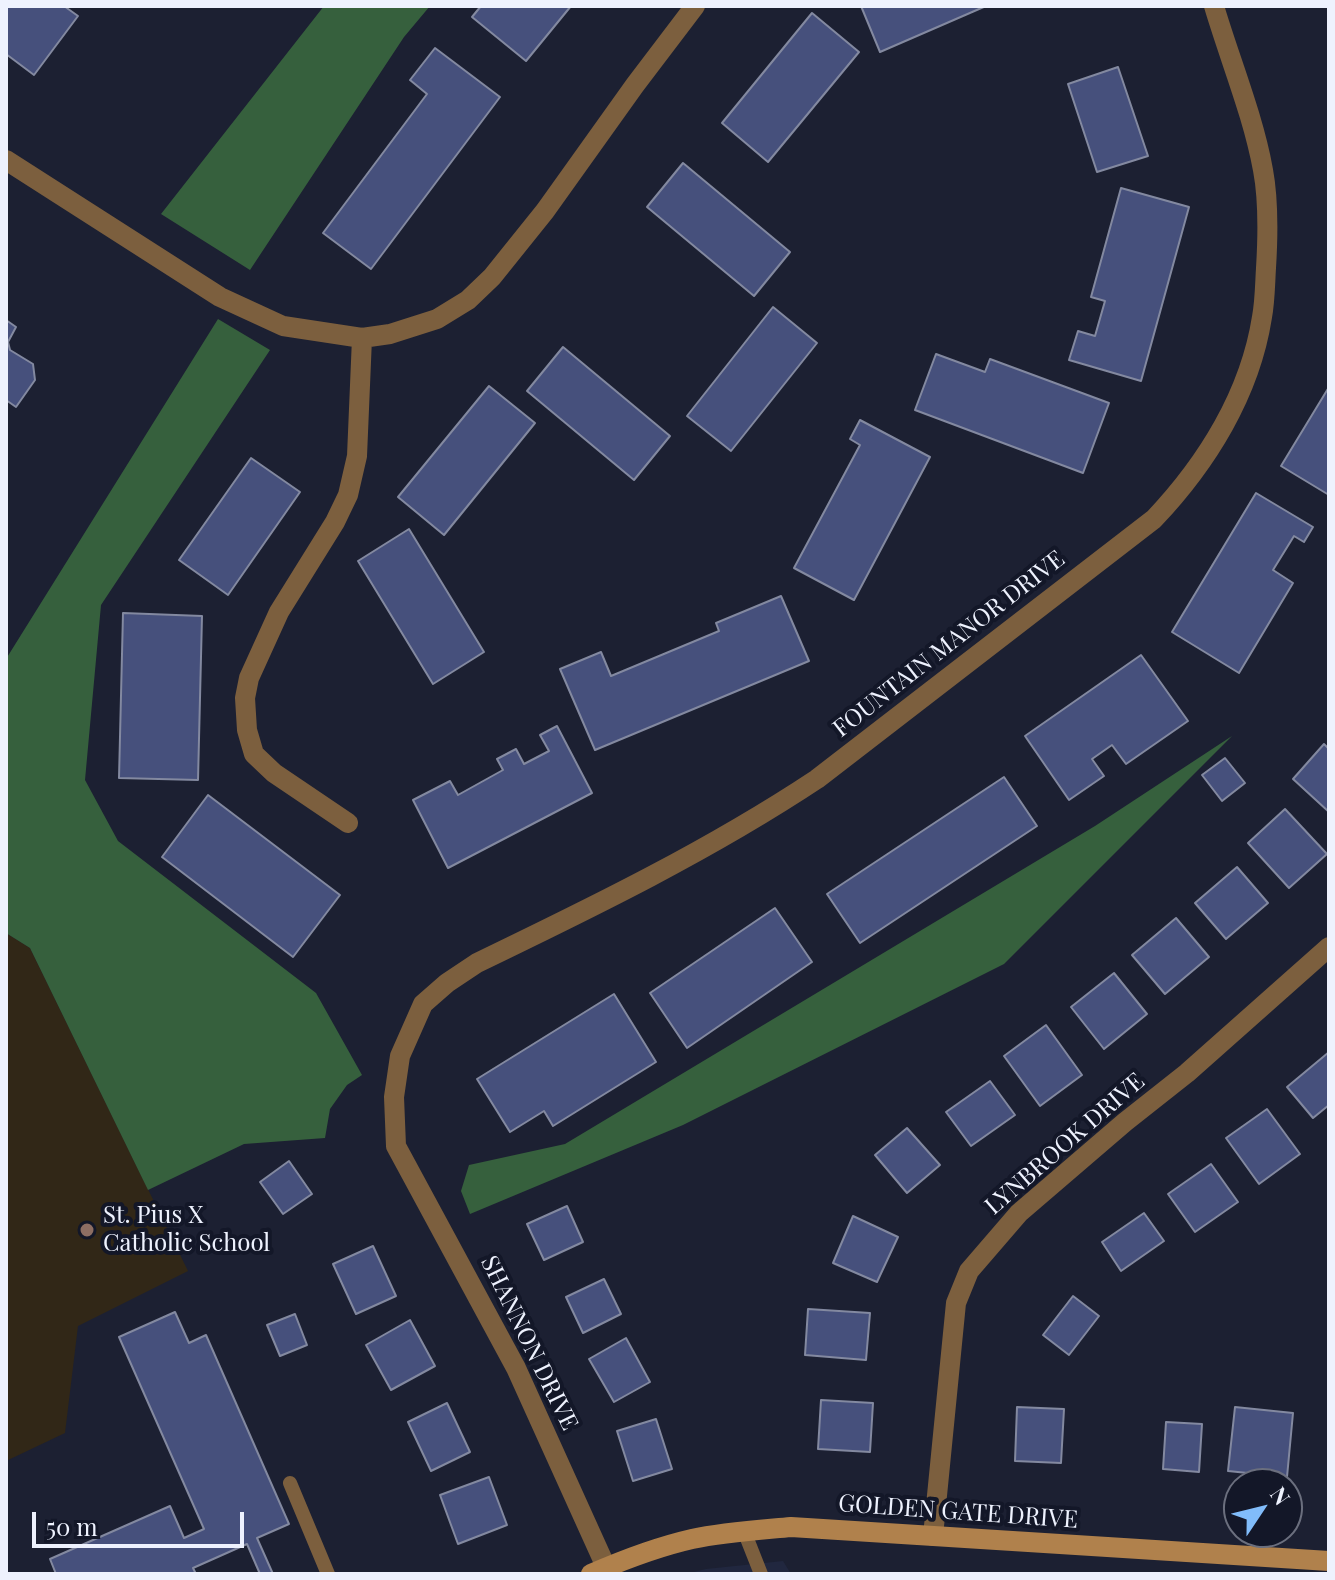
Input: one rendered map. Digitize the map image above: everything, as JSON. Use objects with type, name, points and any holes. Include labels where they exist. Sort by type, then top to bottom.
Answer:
[{"type":"street","points":[[6,160],[220,297],[283,326],[362,338],[390,334],[437,319],[468,300],[492,277],[556,196],[695,6]]},
{"type":"street","name":"FOUNTAIN MANOR DRIVE","points":[[396,1146],[394,1097],[400,1056],[423,1004],[447,983],[477,963],[677,863],[817,779],[1154,519],[1180,491],[1230,415],[1251,365],[1262,316],[1268,237],[1263,172],[1214,6]]},
{"type":"street","points":[[348,823],[274,773],[254,754],[247,730],[245,698],[249,678],[279,612],[335,522],[348,495],[357,456],[362,338]]},
{"type":"street","name":"LYNBROOK DRIVE","points":[[933,1536],[956,1303],[969,1271],[1019,1213],[1187,1073],[1329,947]]},
{"type":"street","name":"SHANNON DRIVE","points":[[396,1146],[516,1368],[598,1571]]},
{"type":"street","name":"GOLDEN GATE DRIVE","points":[[598,1571],[640,1554],[691,1539],[791,1527],[1329,1561]]},
{"type":"lane","points":[[290,1483],[328,1574]]},
{"type":"lane","points":[[744,1531],[761,1574]]},
{"type":"shaded area","name":"St. Pius X Catholic School","points":[[6,933],[30,948],[188,1271],[78,1326],[65,1433],[6,1461]]},
{"type":"shaded area","points":[[783,1561],[791,1574],[686,1574],[706,1569]]},
{"type":"green space","points":[[324,6],[430,6],[404,37],[250,270],[161,214]]},
{"type":"green space","points":[[218,319],[270,350],[101,605],[85,780],[118,841],[316,993],[362,1075],[347,1085],[330,1109],[325,1138],[244,1144],[148,1190],[30,948],[6,933],[6,659]]},
{"type":"green space","points":[[1232,736],[1004,964],[683,1125],[470,1214],[461,1191],[469,1165],[565,1144],[1095,826]]},
{"type":"building","points":[[6,6],[64,6],[78,16],[34,75],[6,54]]},
{"type":"building","points":[[481,6],[571,6],[526,61],[472,17]]},
{"type":"building","points":[[861,6],[986,6],[880,52]]},
{"type":"building","points":[[812,13],[859,52],[768,162],[722,123]]},
{"type":"building","points":[[435,48],[500,97],[371,269],[323,233],[427,94],[410,80]]},
{"type":"building","points":[[1118,67],[1148,156],[1097,172],[1068,84]]},
{"type":"building","points":[[683,163],[790,252],[754,296],[647,207]]},
{"type":"building","points":[[1121,188],[1189,207],[1141,381],[1069,360],[1078,331],[1095,336],[1105,301],[1091,297]]},
{"type":"building","points":[[773,307],[817,343],[731,451],[687,416]]},
{"type":"building","points":[[6,320],[16,327],[8,342],[10,350],[33,364],[35,380],[16,407],[6,400]]},
{"type":"building","points":[[563,347],[670,436],[634,480],[527,391]]},
{"type":"building","points":[[936,354],[985,372],[990,359],[1109,403],[1083,473],[915,410]]},
{"type":"building","points":[[489,386],[535,423],[444,535],[398,497]]},
{"type":"building","points":[[1329,387],[1329,495],[1281,466]]},
{"type":"building","points":[[860,420],[930,457],[854,600],[794,568],[860,445],[850,439]]},
{"type":"building","points":[[251,458],[300,492],[228,595],[179,560]]},
{"type":"building","points":[[1256,493],[1313,527],[1304,542],[1294,536],[1273,570],[1293,583],[1239,673],[1172,632]]},
{"type":"building","points":[[409,529],[484,652],[433,684],[358,561]]},
{"type":"building","points":[[781,596],[809,661],[595,750],[560,669],[601,652],[611,676],[719,631],[716,623]]},
{"type":"building","points":[[123,613],[202,616],[198,780],[119,778]]},
{"type":"building","points":[[1141,655],[1188,721],[1126,764],[1112,745],[1092,759],[1104,776],[1069,800],[1025,736]]},
{"type":"building","points":[[557,726],[592,793],[448,868],[413,800],[450,781],[458,795],[503,770],[497,759],[516,749],[524,764],[549,751],[540,735]]},
{"type":"building","points":[[1324,744],[1329,749],[1329,812],[1293,779]]},
{"type":"building","points":[[1225,758],[1245,783],[1222,801],[1202,775]]},
{"type":"building","points":[[1004,777],[1037,826],[860,943],[827,894]]},
{"type":"building","points":[[208,795],[340,895],[293,957],[162,857]]},
{"type":"building","points":[[1285,809],[1327,854],[1289,888],[1248,843]]},
{"type":"building","points":[[1237,867],[1268,903],[1226,939],[1195,903]]},
{"type":"building","points":[[775,908],[812,962],[687,1048],[650,993]]},
{"type":"building","points":[[1176,918],[1209,957],[1165,994],[1132,955]]},
{"type":"building","points":[[1114,973],[1147,1014],[1104,1049],[1071,1007]]},
{"type":"building","points":[[614,994],[656,1062],[553,1126],[544,1111],[510,1132],[477,1079]]},
{"type":"building","points":[[1046,1025],[1082,1075],[1040,1106],[1004,1056]]},
{"type":"building","points":[[1329,1052],[1329,1105],[1313,1118],[1287,1087]]},
{"type":"building","points":[[990,1081],[1015,1115],[971,1146],[946,1112]]},
{"type":"building","points":[[1267,1109],[1300,1154],[1259,1184],[1226,1138]]},
{"type":"building","points":[[907,1128],[940,1165],[907,1193],[875,1155]]},
{"type":"building","points":[[289,1161],[312,1194],[283,1214],[260,1182]]},
{"type":"building","points":[[1211,1164],[1238,1202],[1195,1232],[1168,1194]]},
{"type":"building","points":[[567,1206],[583,1242],[544,1260],[527,1224]]},
{"type":"building","points":[[1144,1213],[1164,1241],[1121,1271],[1102,1242]]},
{"type":"building","points":[[853,1216],[898,1237],[877,1282],[833,1263]]},
{"type":"building","points":[[373,1246],[396,1296],[356,1314],[333,1264]]},
{"type":"building","points":[[604,1279],[621,1314],[583,1333],[566,1297]]},
{"type":"building","points":[[1073,1296],[1099,1316],[1069,1355],[1043,1335]]},
{"type":"building","points":[[808,1309],[870,1313],[866,1360],[805,1355]]},
{"type":"building","points":[[175,1312],[189,1343],[206,1335],[289,1524],[257,1538],[273,1574],[260,1574],[247,1544],[193,1568],[196,1574],[56,1574],[50,1559],[170,1506],[184,1538],[204,1529],[119,1337]]},
{"type":"building","points":[[295,1314],[307,1345],[280,1356],[267,1325]]},
{"type":"building","points":[[410,1320],[435,1366],[391,1390],[366,1345]]},
{"type":"building","points":[[626,1338],[650,1382],[614,1402],[589,1359]]},
{"type":"building","points":[[821,1400],[873,1403],[870,1452],[818,1449]]},
{"type":"building","points":[[447,1403],[470,1452],[431,1471],[408,1422]]},
{"type":"building","points":[[1017,1407],[1064,1409],[1061,1463],[1015,1461]]},
{"type":"building","points":[[1235,1407],[1293,1413],[1288,1468],[1228,1468]]},
{"type":"building","points":[[656,1419],[672,1469],[633,1481],[617,1431]]},
{"type":"building","points":[[1166,1422],[1202,1424],[1199,1472],[1163,1469]]},
{"type":"building","points":[[489,1477],[507,1525],[458,1544],[440,1495]]},
{"type":"place","name":"St. Pius X Catholic School","points":[[87,1230]]}]
